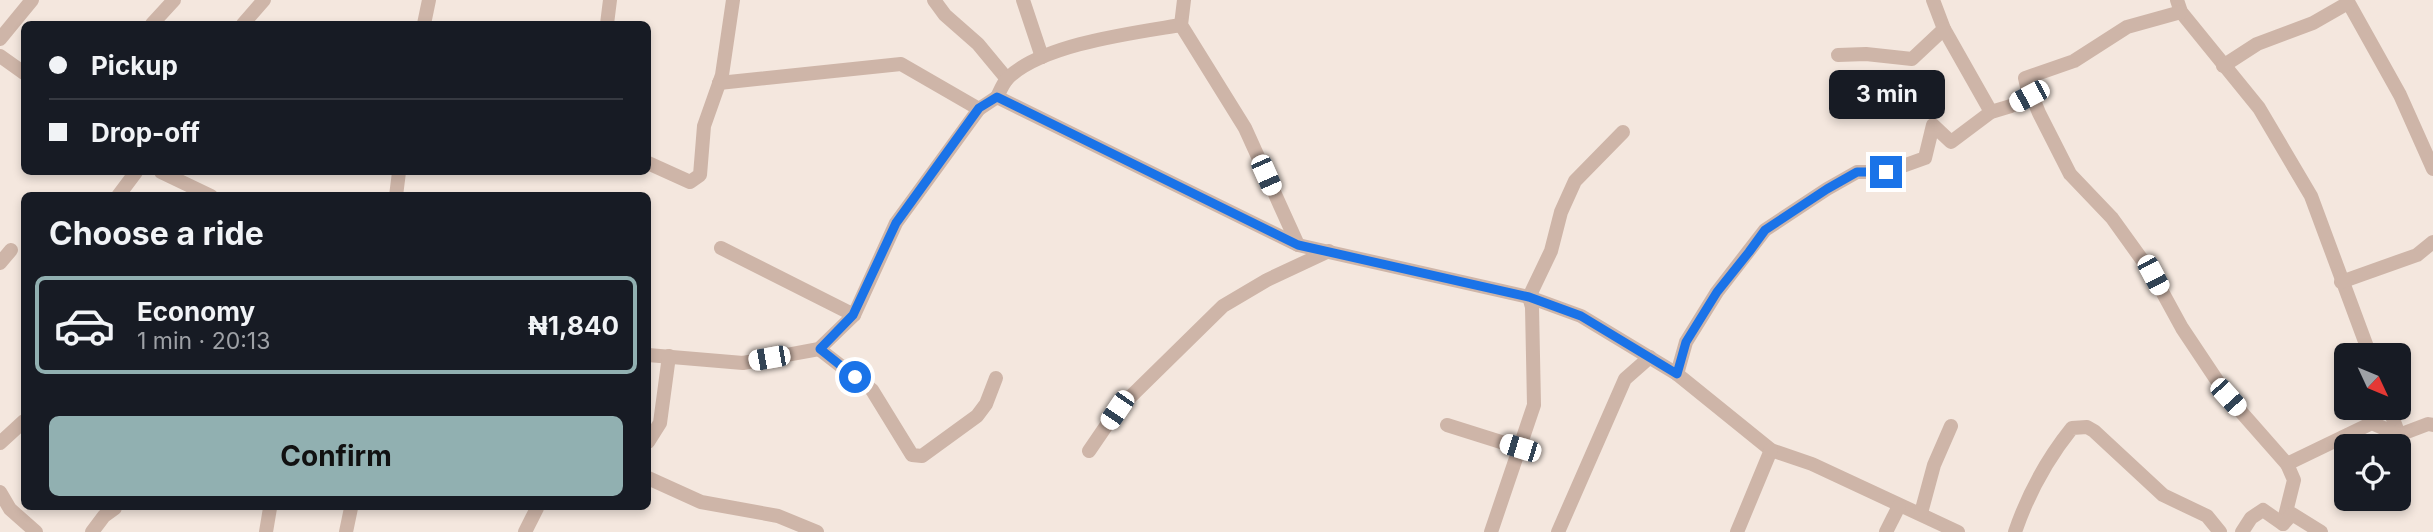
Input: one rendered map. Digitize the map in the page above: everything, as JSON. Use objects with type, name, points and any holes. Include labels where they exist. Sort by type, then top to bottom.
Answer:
[{"type":"street","points":[[0,39],[32,0]]},
{"type":"street","points":[[155,21],[174,0]]},
{"type":"street","points":[[246,21],[264,0]]},
{"type":"street","points":[[425,21],[429,0]]},
{"type":"street","points":[[607,21],[610,0]]},
{"type":"street","points":[[651,164],[690,182],[700,175],[704,126],[722,75],[733,0]]},
{"type":"street","points":[[933,0],[945,15],[978,44],[1007,79]]},
{"type":"street","points":[[1023,0],[1042,57]]},
{"type":"street","points":[[1184,0],[1181,26],[1245,128],[1298,245]]},
{"type":"street","points":[[1933,0],[1944,29],[1991,112]]},
{"type":"street","points":[[2223,66],[2257,44],[2312,23],[2348,2],[2400,95],[2433,169]]},
{"type":"street","points":[[2025,78],[2074,61],[2127,26],[2179,6],[2223,66],[2259,107],[2311,196],[2365,343]]},
{"type":"street","points":[[651,355],[744,363],[820,349],[853,315],[896,223],[979,108],[997,97],[1007,79],[1042,57],[1110,36],[1181,26]]},
{"type":"street","points":[[1838,55],[1866,54],[1912,58],[1944,29]]},
{"type":"street","points":[[0,56],[21,71]]},
{"type":"street","points":[[719,83],[901,64],[979,108]]},
{"type":"street","points":[[1677,374],[1686,342],[1717,292],[1765,230],[1857,172],[1886,172],[1925,158],[1933,125],[1951,142],[1991,112],[2011,106],[2029,96],[2025,78]]},
{"type":"street","points":[[2025,78],[2039,113],[2070,174],[2112,218],[2153,275],[2182,328],[2228,397],[2287,464],[2294,480],[2283,524]]},
{"type":"street","points":[[997,97],[1298,245],[1529,297],[1581,316],[1677,374],[1771,450],[1812,464],[1958,532]]},
{"type":"street","points":[[1492,532],[1534,405],[1532,307],[1529,297],[1551,251],[1561,212],[1575,181],[1623,132]]},
{"type":"street","points":[[121,192],[134,175]]},
{"type":"street","points":[[167,175],[203,192]]},
{"type":"street","points":[[2341,282],[2417,255],[2433,242]]},
{"type":"street","points":[[721,248],[853,315]]},
{"type":"street","points":[[0,263],[11,250]]},
{"type":"street","points":[[1089,451],[1117,410],[1223,306],[1267,280],[1329,251]]},
{"type":"street","points":[[820,349],[872,390],[912,455],[922,456],[976,416],[986,404],[996,378]]},
{"type":"street","points":[[651,437],[660,423],[669,356]]},
{"type":"street","points":[[1558,532],[1625,379],[1650,357]]},
{"type":"street","points":[[2349,434],[2372,423],[2397,434]]},
{"type":"street","points":[[0,443],[21,424]]},
{"type":"street","points":[[1447,425],[1520,448]]},
{"type":"street","points":[[2402,434],[2433,425]]},
{"type":"street","points":[[1921,513],[1934,465],[1951,426]]},
{"type":"street","points":[[2015,532],[2024,507],[2054,451],[2072,428],[2087,426],[2163,495],[2207,516],[2220,532]]},
{"type":"street","points":[[2287,464],[2334,441]]},
{"type":"street","points":[[1737,532],[1771,450]]},
{"type":"street","points":[[651,479],[701,502],[778,516],[817,532]]},
{"type":"street","points":[[0,492],[10,509],[36,532]]},
{"type":"street","points":[[1886,532],[1899,506]]},
{"type":"street","points":[[92,532],[112,510]]},
{"type":"street","points":[[266,532],[270,510]]},
{"type":"street","points":[[346,532],[351,510]]},
{"type":"street","points":[[525,532],[536,510]]},
{"type":"street","points":[[2242,532],[2251,518],[2263,510],[2283,524]]},
{"type":"street","points":[[2283,524],[2292,514],[2320,532]]},
{"type":"route","points":[[855,377],[820,349],[853,315],[896,223],[979,108],[997,97],[1298,245],[1529,297],[1581,316],[1677,374],[1686,342],[1717,292],[1765,230],[1857,172],[1886,172]]}]
